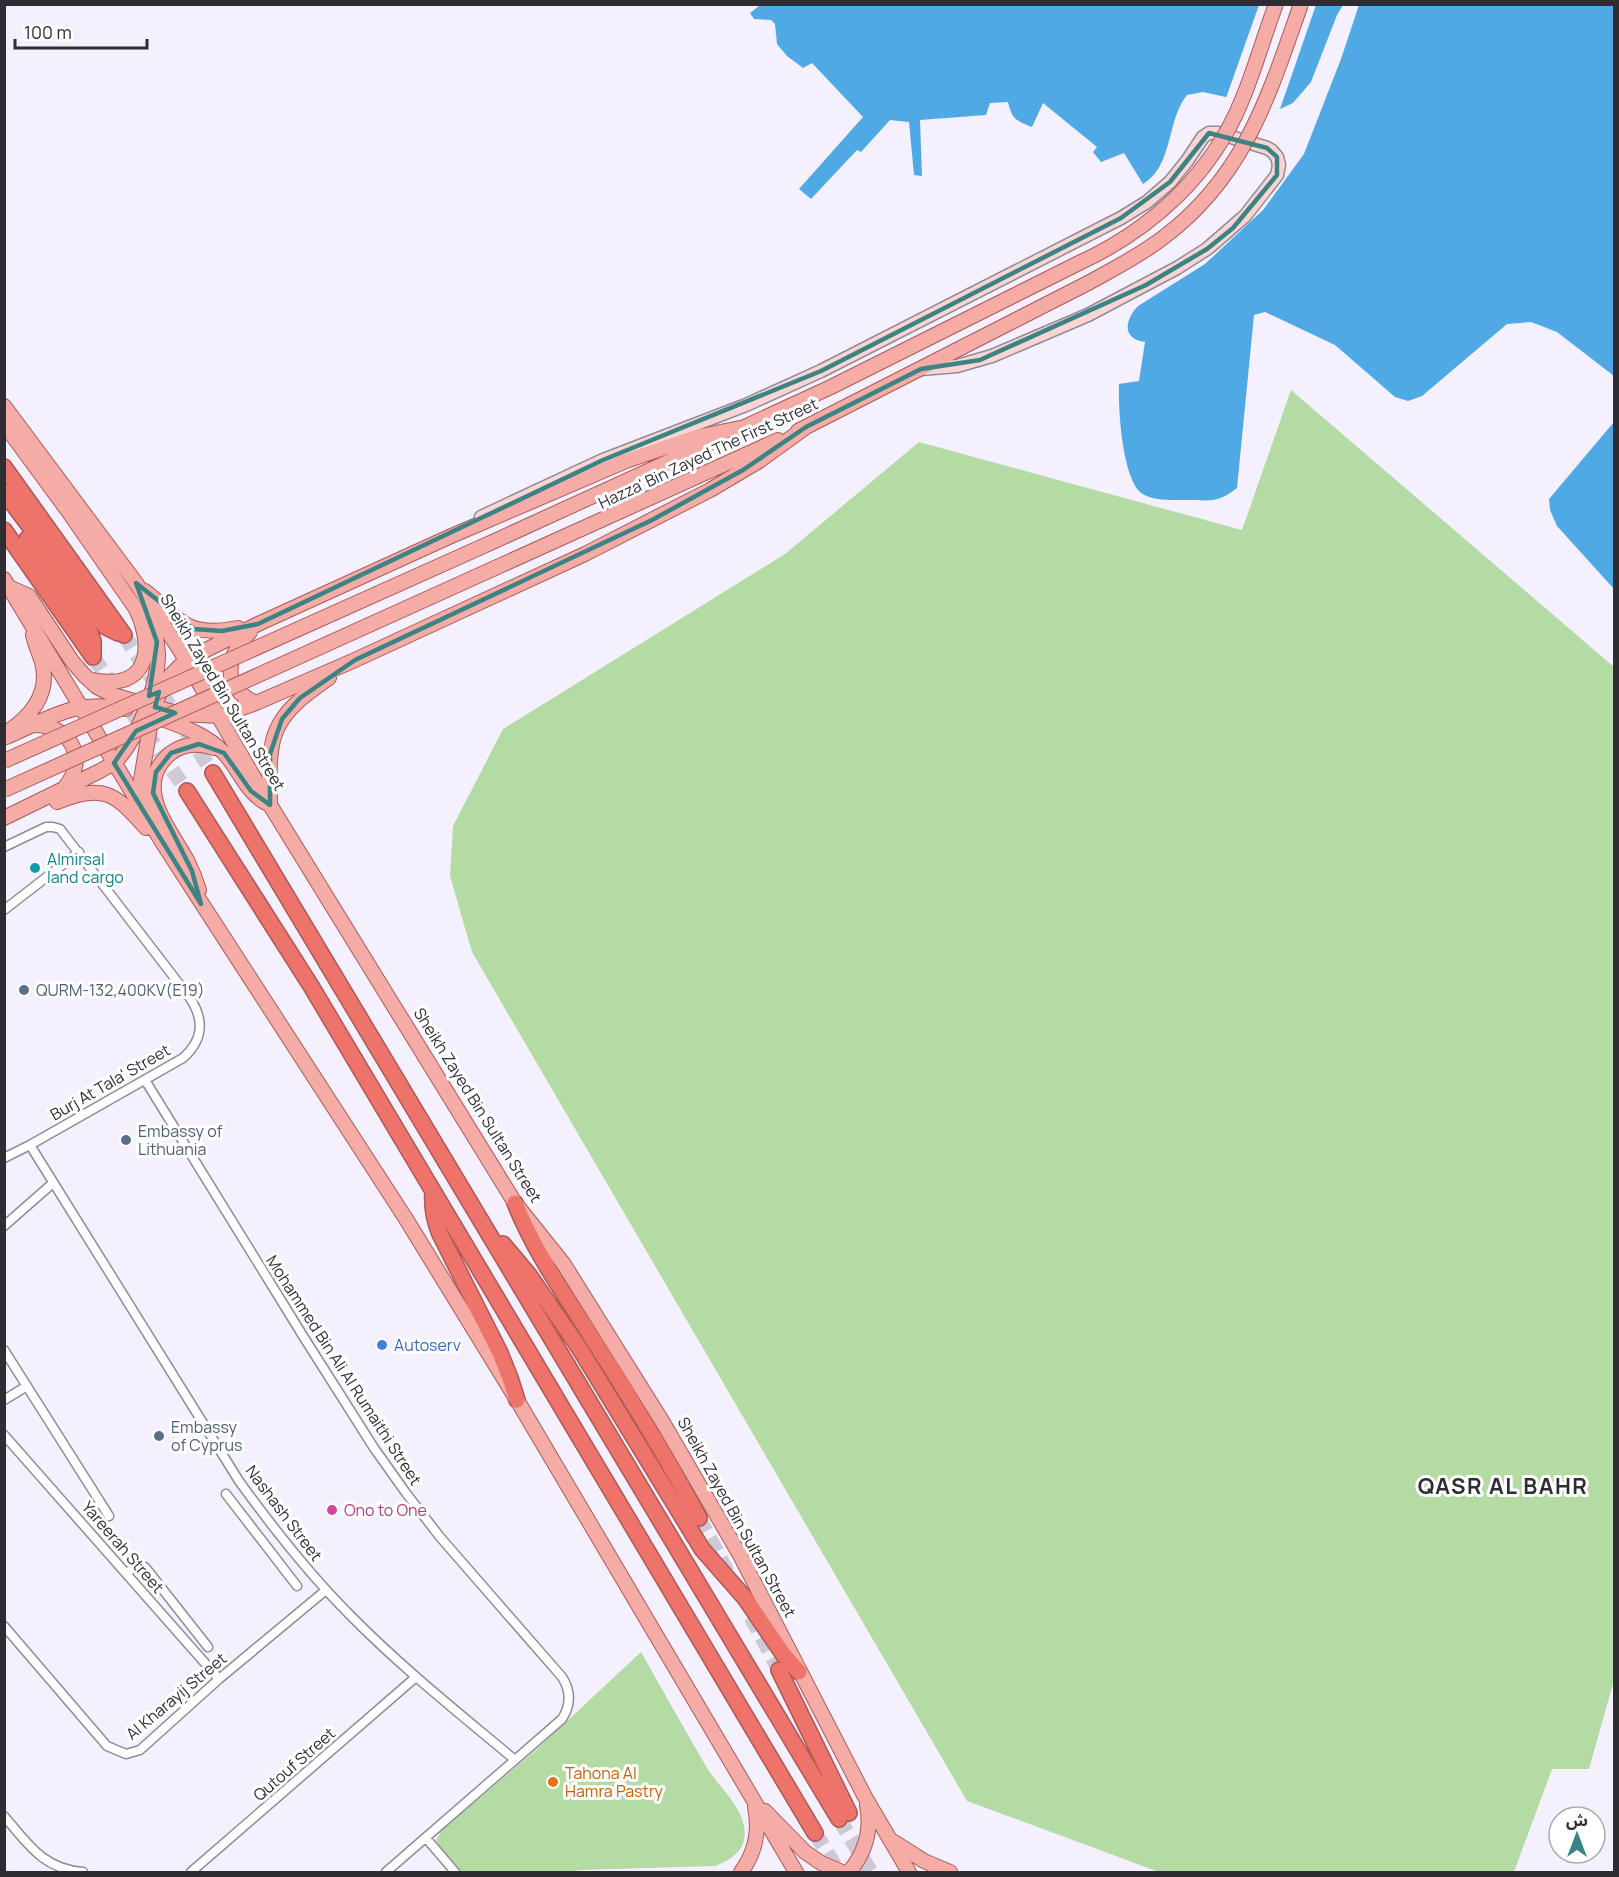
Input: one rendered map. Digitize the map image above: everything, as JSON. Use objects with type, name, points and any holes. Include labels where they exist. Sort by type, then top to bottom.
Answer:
[{"type":"highway","points":[[4,467],[124,635],[111,630],[102,623],[4,492]]},
{"type":"highway","points":[[4,508],[87,625],[93,640],[93,657],[4,530]]},
{"type":"highway","points":[[213,773],[490,1236],[844,1816],[779,1670]]},
{"type":"highway","points":[[187,791],[311,986],[815,1833]]},
{"type":"highway","points":[[433,1192],[432,1204],[440,1234],[500,1353],[517,1400]]},
{"type":"highway","points":[[515,1203],[540,1256],[662,1450],[699,1518]]},
{"type":"highway","points":[[490,1236],[512,1253],[529,1275],[605,1388],[702,1549],[745,1598],[783,1654],[800,1672]]},
{"type":"main road","name":"Hazza' Bin Zayed The First Street","points":[[4,761],[745,427],[831,387],[1115,245],[1146,224],[1175,199],[1200,171],[1223,137],[1242,101],[1275,4]]},
{"type":"main road","name":"Hazza' Bin Zayed The First Street","points":[[4,790],[806,427],[1090,282],[1151,247],[1194,212],[1240,153],[1259,119],[1301,4]]},
{"type":"main road","name":"Sheikh Zayed Bin Sultan Street","points":[[4,406],[136,583],[186,660],[270,805],[515,1203],[563,1263],[662,1420],[740,1555],[865,1797],[909,1872]]},
{"type":"main road","points":[[4,424],[136,609],[141,620],[145,645],[143,663],[138,671],[124,682],[88,680]]},
{"type":"main road","points":[[4,819],[114,763],[166,680],[186,660],[258,624],[448,537],[642,455],[696,437],[745,427]]},
{"type":"main road","points":[[4,738],[81,706],[220,716],[256,703],[585,554],[743,471],[806,427]]},
{"type":"main road","points":[[8,583],[29,596],[72,661],[88,680],[112,695],[149,710],[210,741],[224,753],[251,791],[270,805]]},
{"type":"main road","points":[[8,583],[162,842],[400,1210],[517,1400],[796,1872]]},
{"type":"main road","points":[[136,583],[179,620],[194,629],[222,631],[258,624]]},
{"type":"main road","points":[[136,583],[155,627],[158,656],[141,772],[141,788],[144,802],[156,824],[162,842]]},
{"type":"main road","points":[[4,733],[28,716],[39,700],[43,688],[43,670],[33,638],[31,621]]},
{"type":"main road","points":[[256,703],[239,691],[232,678],[230,664],[238,645],[258,624]]},
{"type":"main road","points":[[270,805],[270,754],[274,735],[282,719],[300,698],[354,660]]},
{"type":"main road","points":[[34,725],[46,725],[57,729],[73,746],[76,769],[72,780],[64,789]]},
{"type":"main road","points":[[201,904],[192,871],[155,804],[153,783],[160,765],[177,749],[199,744],[224,753]]},
{"type":"main road","points":[[4,819],[31,812],[83,792],[101,793],[126,806],[162,842]]},
{"type":"main road","points":[[849,1872],[857,1863],[867,1839],[869,1818],[865,1797]]},
{"type":"main road","points":[[741,1872],[752,1853],[756,1840],[758,1827],[754,1802]]},
{"type":"main road","points":[[754,1802],[778,1823],[805,1852],[820,1863],[842,1872]]},
{"type":"main road","points":[[890,1839],[912,1854],[950,1872]]},
{"type":"street","points":[[448,537],[497,508],[603,460],[746,405],[821,371],[1120,218],[1147,202],[1164,187],[1180,170],[1203,137],[1209,134],[1218,133],[1267,148],[1275,154],[1279,165],[1277,175],[1256,204],[1221,239],[1177,268],[1088,315],[992,356],[957,366],[921,369]]},
{"type":"street","name":"Burj At Tala' Street","points":[[4,847],[46,827],[60,829],[80,852],[190,998],[196,1008],[200,1029],[192,1049],[183,1058],[4,1158]]},
{"type":"street","points":[[4,910],[80,852]]},
{"type":"street","name":"Mohammed Bin Ali Al Rumaithi Street","points":[[145,1080],[374,1448],[440,1537],[565,1682],[569,1701],[562,1719],[386,1872]]},
{"type":"street","name":"Nashash Street","points":[[30,1145],[239,1481],[276,1532],[326,1590],[383,1648],[515,1760]]},
{"type":"street","points":[[4,1226],[53,1183]]},
{"type":"street","name":"Yareerah Street","points":[[4,1350],[109,1516]]},
{"type":"street","points":[[4,1400],[27,1386]]},
{"type":"street","name":"Yareerah Street","points":[[4,1435],[219,1679]]},
{"type":"street","points":[[226,1494],[297,1586]]},
{"type":"street","points":[[263,1542],[276,1532]]},
{"type":"street","points":[[126,1573],[138,1565],[145,1567],[208,1647]]},
{"type":"street","name":"Al Kharayij Street","points":[[4,1626],[107,1746],[126,1754],[140,1750],[219,1679],[326,1590]]},
{"type":"street","points":[[174,1627],[187,1621]]},
{"type":"street","name":"Qutouf Street","points":[[191,1872],[416,1677]]},
{"type":"street","points":[[4,1816],[41,1857],[59,1868],[83,1872]]},
{"type":"street","points":[[426,1838],[455,1872]]},
{"type":"highlighted area","points":[[1209,133],[1267,148],[1277,157],[1277,175],[1233,228],[1207,249],[1146,285],[980,360],[921,369],[806,427],[743,470],[652,520],[355,660],[300,698],[282,719],[270,754],[270,805],[251,791],[224,753],[199,744],[171,753],[156,772],[153,793],[192,871],[201,904],[114,763],[136,731],[175,713],[155,707],[159,692],[149,696],[157,642],[136,583],[194,629],[222,631],[258,624],[603,460],[821,371],[1121,218],[1170,182]]},
{"type":"green space","points":[[1291,390],[1614,667],[1614,1680],[1589,1769],[1552,1769],[1514,1872],[1159,1872],[967,1801],[472,952],[450,876],[453,826],[503,729],[785,554],[919,442],[1242,530]]},
{"type":"green space","points":[[641,1652],[707,1768],[742,1818],[745,1834],[742,1847],[738,1852],[715,1866],[567,1872],[460,1872],[436,1840],[442,1830],[536,1750]]},
{"type":"water","points":[[758,4],[1343,5],[1311,82],[1293,103],[1280,109],[1203,92],[1187,95],[1180,106],[1160,166],[1143,184],[1124,153],[1101,162],[1093,152],[1097,147],[1043,103],[1032,127],[1016,119],[1008,102],[990,103],[986,115],[920,120],[922,176],[914,175],[909,122],[890,120],[861,152],[857,150],[811,199],[799,189],[863,117],[812,63],[803,68],[787,56],[777,44],[775,24],[771,20],[754,19],[750,13],[759,6]]},
{"type":"water","points":[[1359,5],[1614,5],[1614,376],[1557,332],[1531,322],[1507,324],[1422,396],[1408,401],[1395,397],[1335,345],[1265,312],[1254,315],[1237,488],[1224,497],[1212,500],[1167,500],[1144,495],[1134,483],[1129,471],[1120,424],[1119,384],[1139,381],[1145,342],[1131,336],[1128,332],[1128,322],[1138,306],[1205,264],[1263,210],[1304,154],[1341,59]]},
{"type":"water","points":[[1614,422],[1614,589],[1557,526],[1550,510],[1549,499]]},
{"type":"pier","points":[[1259,5],[1316,5],[1280,109],[1226,98]]},
{"type":"tunnel","points":[[124,635],[213,773]]},
{"type":"tunnel","points":[[93,657],[187,791]]},
{"type":"tunnel","points":[[699,1518],[730,1577]]},
{"type":"tunnel","points":[[751,1617],[779,1670]]},
{"type":"tunnel","points":[[839,1819],[871,1872]]},
{"type":"tunnel","points":[[815,1833],[839,1872]]},
{"type":"place","name":"Almirsal land cargo","points":[[35,868]]},
{"type":"place","name":"QURM-132,400KV(E19)","points":[[24,990]]},
{"type":"place","name":"Embassy of Lithuania","points":[[126,1140]]},
{"type":"place","name":"Autoserv","points":[[382,1345]]},
{"type":"place","name":"Embassy of Cyprus","points":[[159,1436]]},
{"type":"place","name":"Ono to One","points":[[332,1510]]},
{"type":"place","name":"Tahona Al Hamra Pastry","points":[[553,1782]]},
{"type":"district","name":"QASR AL BAHR","points":[[1503,1486]]}]
